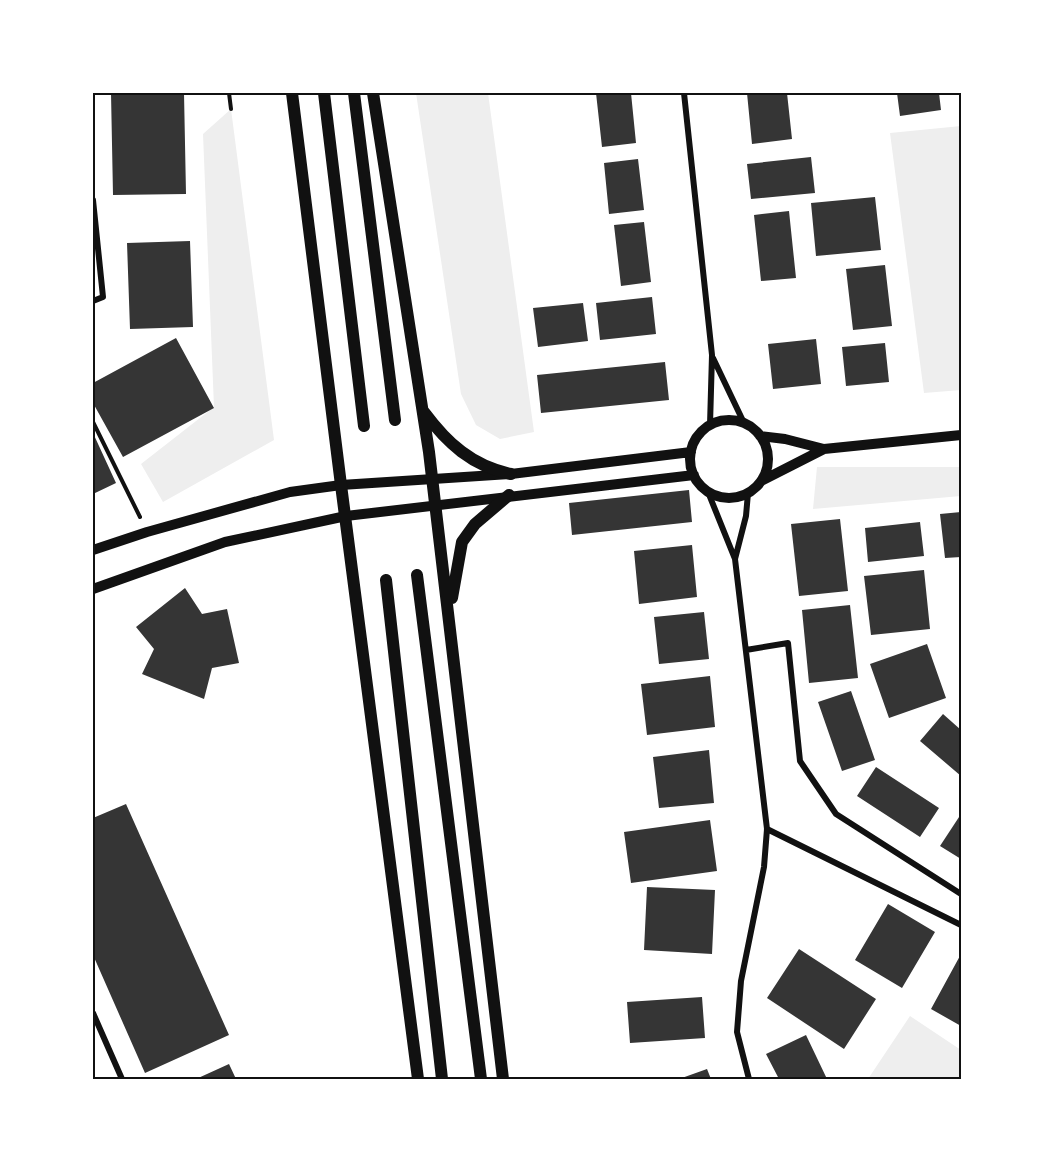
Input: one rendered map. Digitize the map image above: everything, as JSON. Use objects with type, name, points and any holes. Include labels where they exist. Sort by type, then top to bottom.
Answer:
[{"type":"main road","points":[[292,93],[340,485],[346,516],[418,1079]]},
{"type":"main road","points":[[324,93],[364,426]]},
{"type":"main road","points":[[354,93],[394,420]]},
{"type":"main road","points":[[373,93],[424,411],[503,1079]]},
{"type":"main road","points":[[424,411],[438,431],[475,462],[492,470],[511,474]]},
{"type":"main road","points":[[450,617],[455,573],[462,542],[475,524],[509,495]]},
{"type":"main road","points":[[417,575],[481,1079]]},
{"type":"main road","points":[[386,580],[442,1079]]},
{"type":"street","points":[[684,93],[712,355],[710,425]]},
{"type":"street","points":[[93,200],[103,297],[93,301]]},
{"type":"street","points":[[712,355],[744,423]]},
{"type":"street","points":[[749,1079],[737,1032],[741,981],[764,867],[767,829],[735,559],[708,492],[694,474],[691,452],[694,441],[710,425],[721,421],[733,420],[744,423],[760,436],[765,444],[768,463],[761,481]]},
{"type":"street","points":[[760,436],[785,439],[824,449],[961,435]]},
{"type":"street","points":[[708,492],[728,498],[748,493],[761,481],[824,449]]},
{"type":"street","points":[[93,550],[147,532],[290,492],[340,485],[511,474],[691,452]]},
{"type":"street","points":[[93,589],[225,542],[346,516],[694,474]]},
{"type":"street","points":[[735,559],[746,516],[748,493]]},
{"type":"street","points":[[746,650],[788,643],[800,761],[836,814],[961,894]]},
{"type":"street","points":[[767,829],[961,925]]},
{"type":"street","points":[[93,1013],[122,1079]]},
{"type":"path","points":[[229,93],[231,109]]},
{"type":"path","points":[[93,422],[147,532]]},
{"type":"shaded area","points":[[416,93],[488,93],[534,432],[500,439],[476,425],[461,394]]},
{"type":"shaded area","points":[[231,109],[274,440],[163,502],[141,464],[214,407],[203,134]]},
{"type":"shaded area","points":[[961,126],[961,390],[924,393],[890,133]]},
{"type":"shaded area","points":[[817,467],[961,467],[961,496],[813,509]]},
{"type":"shaded area","points":[[910,1016],[961,1050],[961,1079],[868,1079]]},
{"type":"building","points":[[111,93],[184,93],[186,194],[113,195]]},
{"type":"building","points":[[596,93],[631,93],[636,143],[602,147]]},
{"type":"building","points":[[747,93],[787,93],[792,139],[752,144]]},
{"type":"building","points":[[897,93],[939,93],[941,110],[900,116]]},
{"type":"building","points":[[811,157],[815,193],[751,199],[747,164]]},
{"type":"building","points":[[638,159],[644,210],[609,214],[604,163]]},
{"type":"building","points":[[875,197],[881,250],[816,256],[811,203]]},
{"type":"building","points":[[789,211],[796,278],[761,281],[754,215]]},
{"type":"building","points":[[644,222],[651,282],[621,286],[614,225]]},
{"type":"building","points":[[190,241],[193,327],[130,329],[127,243]]},
{"type":"building","points":[[885,265],[892,326],[853,330],[846,269]]},
{"type":"building","points":[[652,297],[656,334],[600,340],[596,303]]},
{"type":"building","points":[[583,303],[588,341],[538,347],[533,308]]},
{"type":"building","points":[[176,338],[214,408],[123,457],[93,403],[93,383]]},
{"type":"building","points":[[816,339],[821,384],[773,389],[768,344]]},
{"type":"building","points":[[885,343],[889,382],[846,386],[842,347]]},
{"type":"building","points":[[665,362],[669,400],[541,413],[537,375]]},
{"type":"building","points":[[93,433],[116,483],[93,494]]},
{"type":"building","points":[[689,490],[692,522],[572,535],[569,503]]},
{"type":"building","points":[[961,512],[961,557],[945,558],[940,514]]},
{"type":"building","points":[[840,519],[848,591],[799,596],[791,524]]},
{"type":"building","points":[[920,522],[924,556],[868,562],[865,528]]},
{"type":"building","points":[[692,545],[697,597],[639,604],[634,551]]},
{"type":"building","points":[[924,570],[930,629],[871,635],[864,576]]},
{"type":"building","points":[[185,588],[202,614],[227,609],[239,663],[212,668],[204,699],[142,674],[154,649],[136,627]]},
{"type":"building","points":[[850,605],[858,678],[809,683],[802,610]]},
{"type":"building","points":[[704,612],[709,659],[659,664],[654,617]]},
{"type":"building","points":[[927,644],[946,698],[889,718],[870,664]]},
{"type":"building","points":[[710,676],[715,727],[647,735],[641,684]]},
{"type":"building","points":[[851,691],[875,760],[842,771],[818,702]]},
{"type":"building","points":[[943,714],[961,730],[961,776],[920,741]]},
{"type":"building","points":[[709,750],[714,803],[659,808],[653,757]]},
{"type":"building","points":[[876,767],[939,808],[920,837],[857,796]]},
{"type":"building","points":[[126,804],[229,1035],[145,1073],[93,955],[93,818]]},
{"type":"building","points":[[961,814],[961,859],[940,846]]},
{"type":"building","points":[[710,820],[717,871],[631,883],[624,832]]},
{"type":"building","points":[[647,887],[715,890],[712,954],[644,950]]},
{"type":"building","points":[[888,904],[935,932],[902,988],[855,960]]},
{"type":"building","points":[[799,949],[876,999],[844,1049],[767,998]]},
{"type":"building","points":[[961,954],[961,1026],[931,1009]]},
{"type":"building","points":[[702,997],[705,1038],[630,1043],[627,1002]]},
{"type":"building","points":[[806,1035],[827,1079],[779,1079],[766,1054]]},
{"type":"building","points":[[229,1064],[236,1079],[196,1079]]},
{"type":"building","points":[[707,1069],[711,1079],[679,1079]]}]
